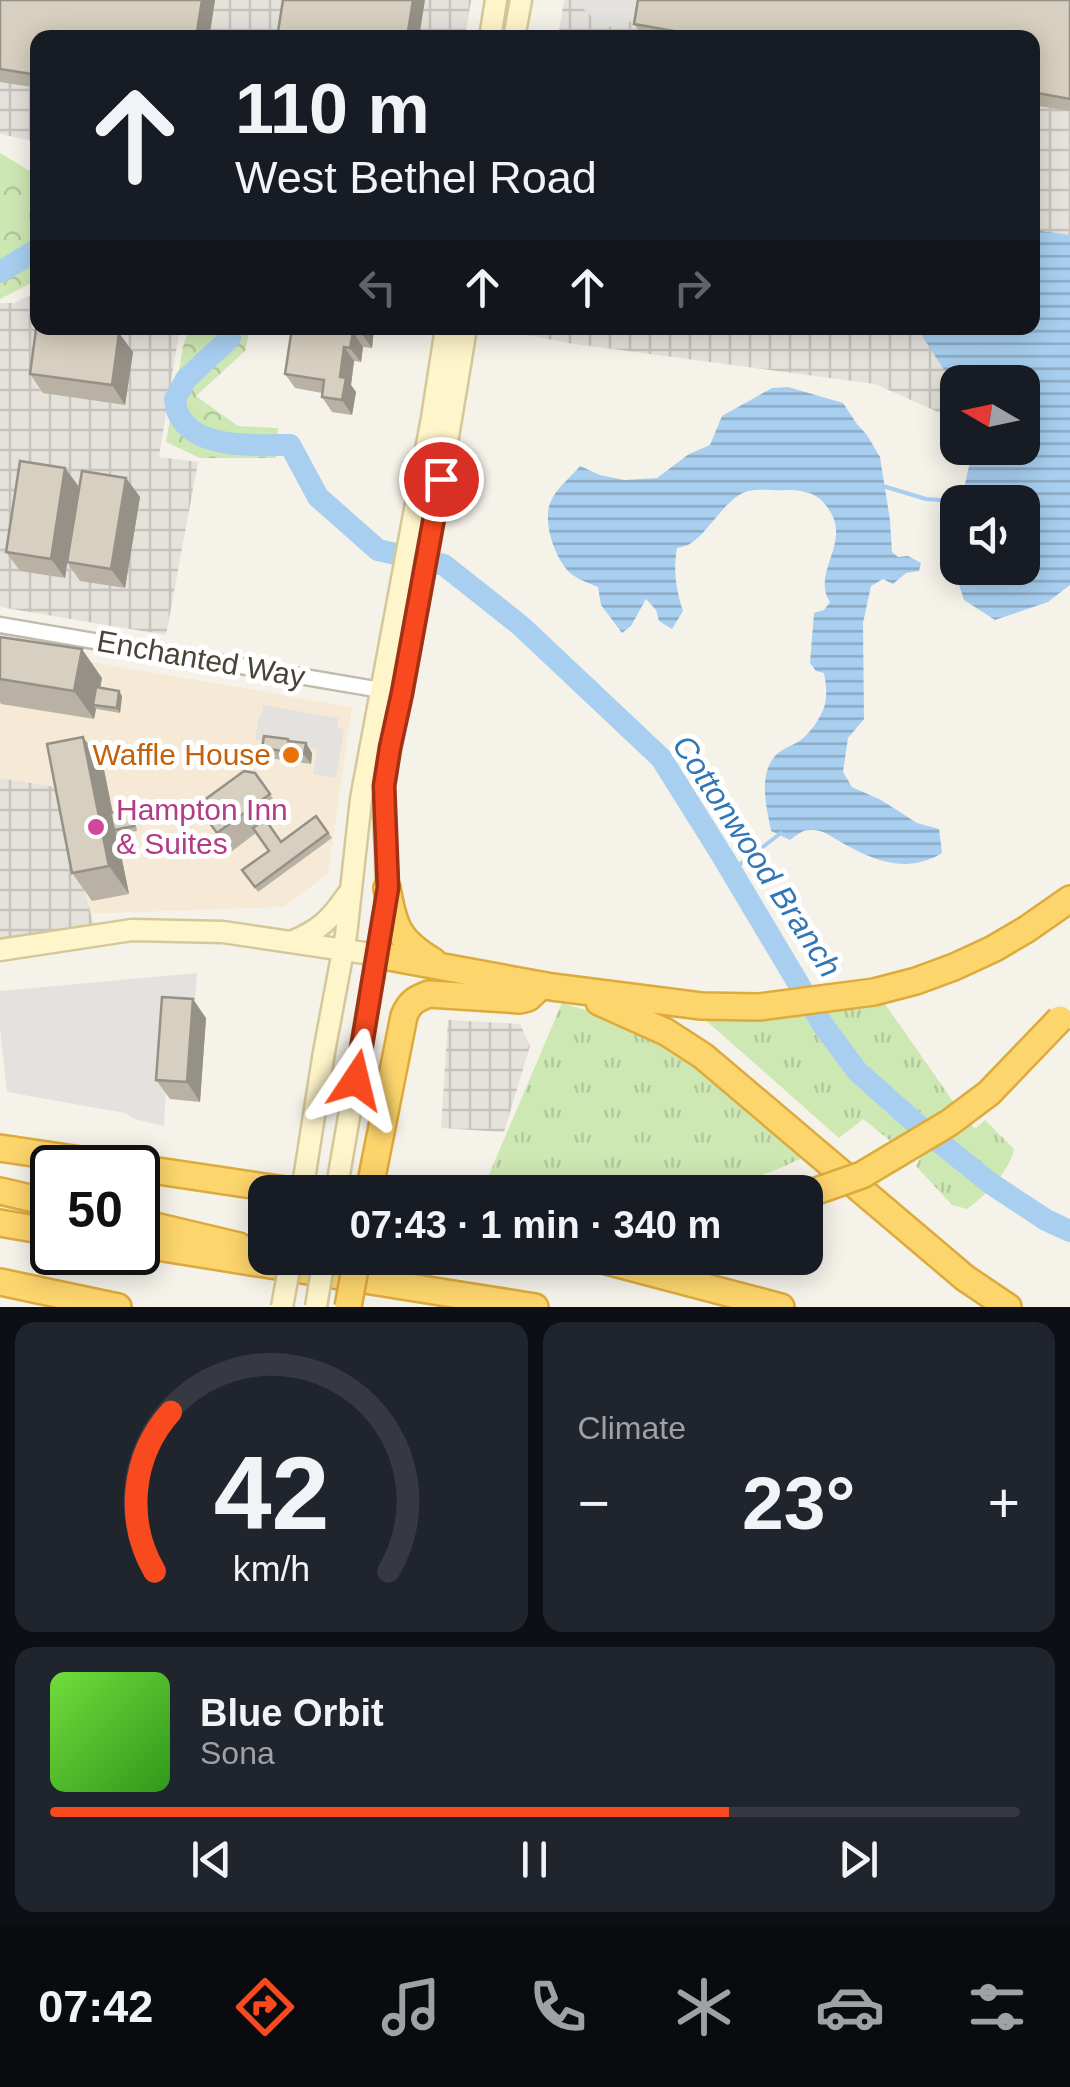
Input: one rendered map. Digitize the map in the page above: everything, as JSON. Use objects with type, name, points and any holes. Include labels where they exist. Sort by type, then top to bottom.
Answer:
[{"type":"highway","points":[[388,888],[391,909],[404,940],[442,966]]},
{"type":"highway","points":[[378,955],[547,986],[701,1006],[759,1007],[874,992],[916,981],[980,955],[1070,899]]},
{"type":"highway","points":[[372,1175],[408,1005],[428,994],[520,1000],[547,986]]},
{"type":"highway","points":[[547,986],[632,1015],[703,1056],[965,1278],[1008,1307]]},
{"type":"highway","points":[[823,1188],[862,1174],[949,1123],[989,1092],[1065,1012]]},
{"type":"highway","points":[[0,1148],[30,1152]]},
{"type":"highway","points":[[160,1170],[248,1179]]},
{"type":"highway","points":[[0,1191],[30,1198]]},
{"type":"highway","points":[[0,1223],[30,1228]]},
{"type":"highway","points":[[160,1227],[248,1249]]},
{"type":"highway","points":[[160,1247],[248,1257]]},
{"type":"highway","points":[[348,1307],[354,1275]]},
{"type":"highway","points":[[358,1275],[536,1307]]},
{"type":"highway","points":[[660,1275],[781,1307]]},
{"type":"highway","points":[[0,1282],[118,1307]]},
{"type":"main road","points":[[491,30],[496,0]]},
{"type":"main road","points":[[515,30],[520,0]]},
{"type":"main road","points":[[425,515],[445,335]]},
{"type":"main road","points":[[304,1175],[344,951],[361,799],[392,692],[464,335]]},
{"type":"main road","points":[[339,1175],[388,888],[384,786],[392,692]]},
{"type":"main road","points":[[291,942],[330,920],[352,888]]},
{"type":"main road","points":[[0,950],[132,930],[223,932],[378,955]]},
{"type":"main road","points":[[281,1275],[282,1307]]},
{"type":"main road","points":[[316,1307],[321,1275]]},
{"type":"street","name":"Enchanted Way","points":[[0,625],[392,692]]},
{"type":"shaded area","points":[[0,0],[471,0],[466,30],[30,30],[30,140],[0,134]]},
{"type":"shaded area","points":[[564,0],[1070,0],[1070,546],[1040,518],[1040,485],[989,485],[978,465],[1040,465],[1040,365],[940,365],[940,413],[875,384],[527,335],[1040,335],[1040,30],[559,30]]},
{"type":"shaded area","points":[[574,0],[645,0],[642,19],[604,28]]},
{"type":"shaded area","points":[[30,295],[30,335],[179,335],[159,457],[198,462],[166,635],[0,607],[0,303],[14,303]]},
{"type":"shaded area","points":[[0,646],[352,707],[328,874],[284,907],[82,914],[0,778]]},
{"type":"shaded area","points":[[263,705],[338,718],[337,728],[344,729],[336,778],[313,774],[317,749],[255,740]]},
{"type":"shaded area","points":[[0,778],[55,787],[94,925],[0,941]]},
{"type":"shaded area","points":[[197,973],[194,1013],[170,1013],[164,1126],[125,1113],[7,1092],[0,991]]},
{"type":"shaded area","points":[[448,1020],[520,1024],[530,1046],[504,1132],[441,1128]]},
{"type":"green space","points":[[0,153],[30,171],[30,284],[0,299]]},
{"type":"green space","points":[[187,335],[248,335],[245,351],[196,396],[238,426],[278,428],[276,458],[200,458],[166,442]]},
{"type":"green space","points":[[883,1001],[975,1129],[985,1120],[1014,1149],[996,1182],[967,1209],[952,1205],[916,1166],[922,1155],[904,1136],[893,1143],[863,1119],[839,1138],[703,1018]]},
{"type":"green space","points":[[562,1003],[646,1028],[683,1051],[804,1157],[761,1175],[489,1175]]},
{"type":"water","points":[[1040,231],[1070,235],[1070,585],[1048,602],[995,620],[964,600],[959,585],[1040,585],[1040,485],[965,485],[969,465],[1040,465],[1040,365],[941,365],[922,335],[1040,335]]},
{"type":"water","points":[[788,387],[843,403],[880,457],[892,552],[921,563],[919,571],[906,573],[893,584],[883,579],[871,586],[863,623],[864,719],[848,738],[843,772],[852,787],[917,823],[939,829],[942,853],[929,860],[889,862],[818,830],[804,831],[790,840],[771,831],[765,795],[768,768],[777,754],[808,734],[825,703],[824,673],[816,671],[810,663],[814,613],[824,610],[830,602],[825,578],[836,528],[819,498],[796,490],[748,491],[732,500],[698,538],[677,548],[676,580],[683,611],[672,629],[659,621],[656,610],[646,599],[631,626],[622,633],[601,605],[598,587],[567,570],[552,542],[550,505],[580,466],[624,480],[657,478],[689,454],[710,445],[722,416],[772,388]]},
{"type":"building","points":[[0,0],[202,0],[197,30],[30,30],[30,74],[0,69]]},
{"type":"building","points":[[283,0],[413,0],[408,30],[278,30]]},
{"type":"building","points":[[638,0],[1070,0],[1070,99],[1040,93],[1040,30],[668,30],[634,24]]},
{"type":"building","points":[[35,335],[119,335],[112,385],[30,374]]},
{"type":"building","points":[[291,335],[352,335],[350,348],[344,347],[340,377],[346,378],[342,400],[322,397],[324,380],[285,374]]},
{"type":"building","points":[[20,461],[65,468],[51,559],[6,552]]},
{"type":"building","points":[[82,471],[126,478],[111,569],[67,562]]},
{"type":"building","points":[[0,637],[82,649],[74,691],[0,679]]},
{"type":"building","points":[[96,687],[119,691],[117,708],[93,705]]},
{"type":"building","points":[[264,736],[306,743],[304,754],[262,748]]},
{"type":"building","points":[[83,737],[109,866],[72,873],[47,744]]},
{"type":"building","points":[[244,771],[255,773],[270,794],[217,833],[201,811],[203,801]]},
{"type":"building","points":[[131,809],[134,826],[114,830],[110,813]]},
{"type":"building","points":[[316,816],[328,833],[255,887],[242,870],[269,851],[253,828],[265,819],[281,842]]},
{"type":"building","points":[[162,997],[193,999],[187,1082],[156,1080]]},
{"type":"waterway","name":"Cottonwood Branch","points":[[0,272],[30,254]]},
{"type":"waterway","name":"Cottonwood Branch","points":[[230,335],[186,379],[175,399],[187,426],[228,443],[290,445],[318,497],[378,550],[444,565],[521,626],[661,758],[823,1025],[857,1071],[990,1183],[1070,1231]]},
{"type":"waterway","points":[[883,486],[940,500]]},
{"type":"waterway","points":[[731,871],[781,833]]},
{"type":"place","name":"Waffle House","points":[[291,755]]},
{"type":"place","name":"Hampton Inn & Suites","points":[[96,827]]},
{"type":"route","points":[[356,1080],[388,888],[384,786],[441,479]]}]
